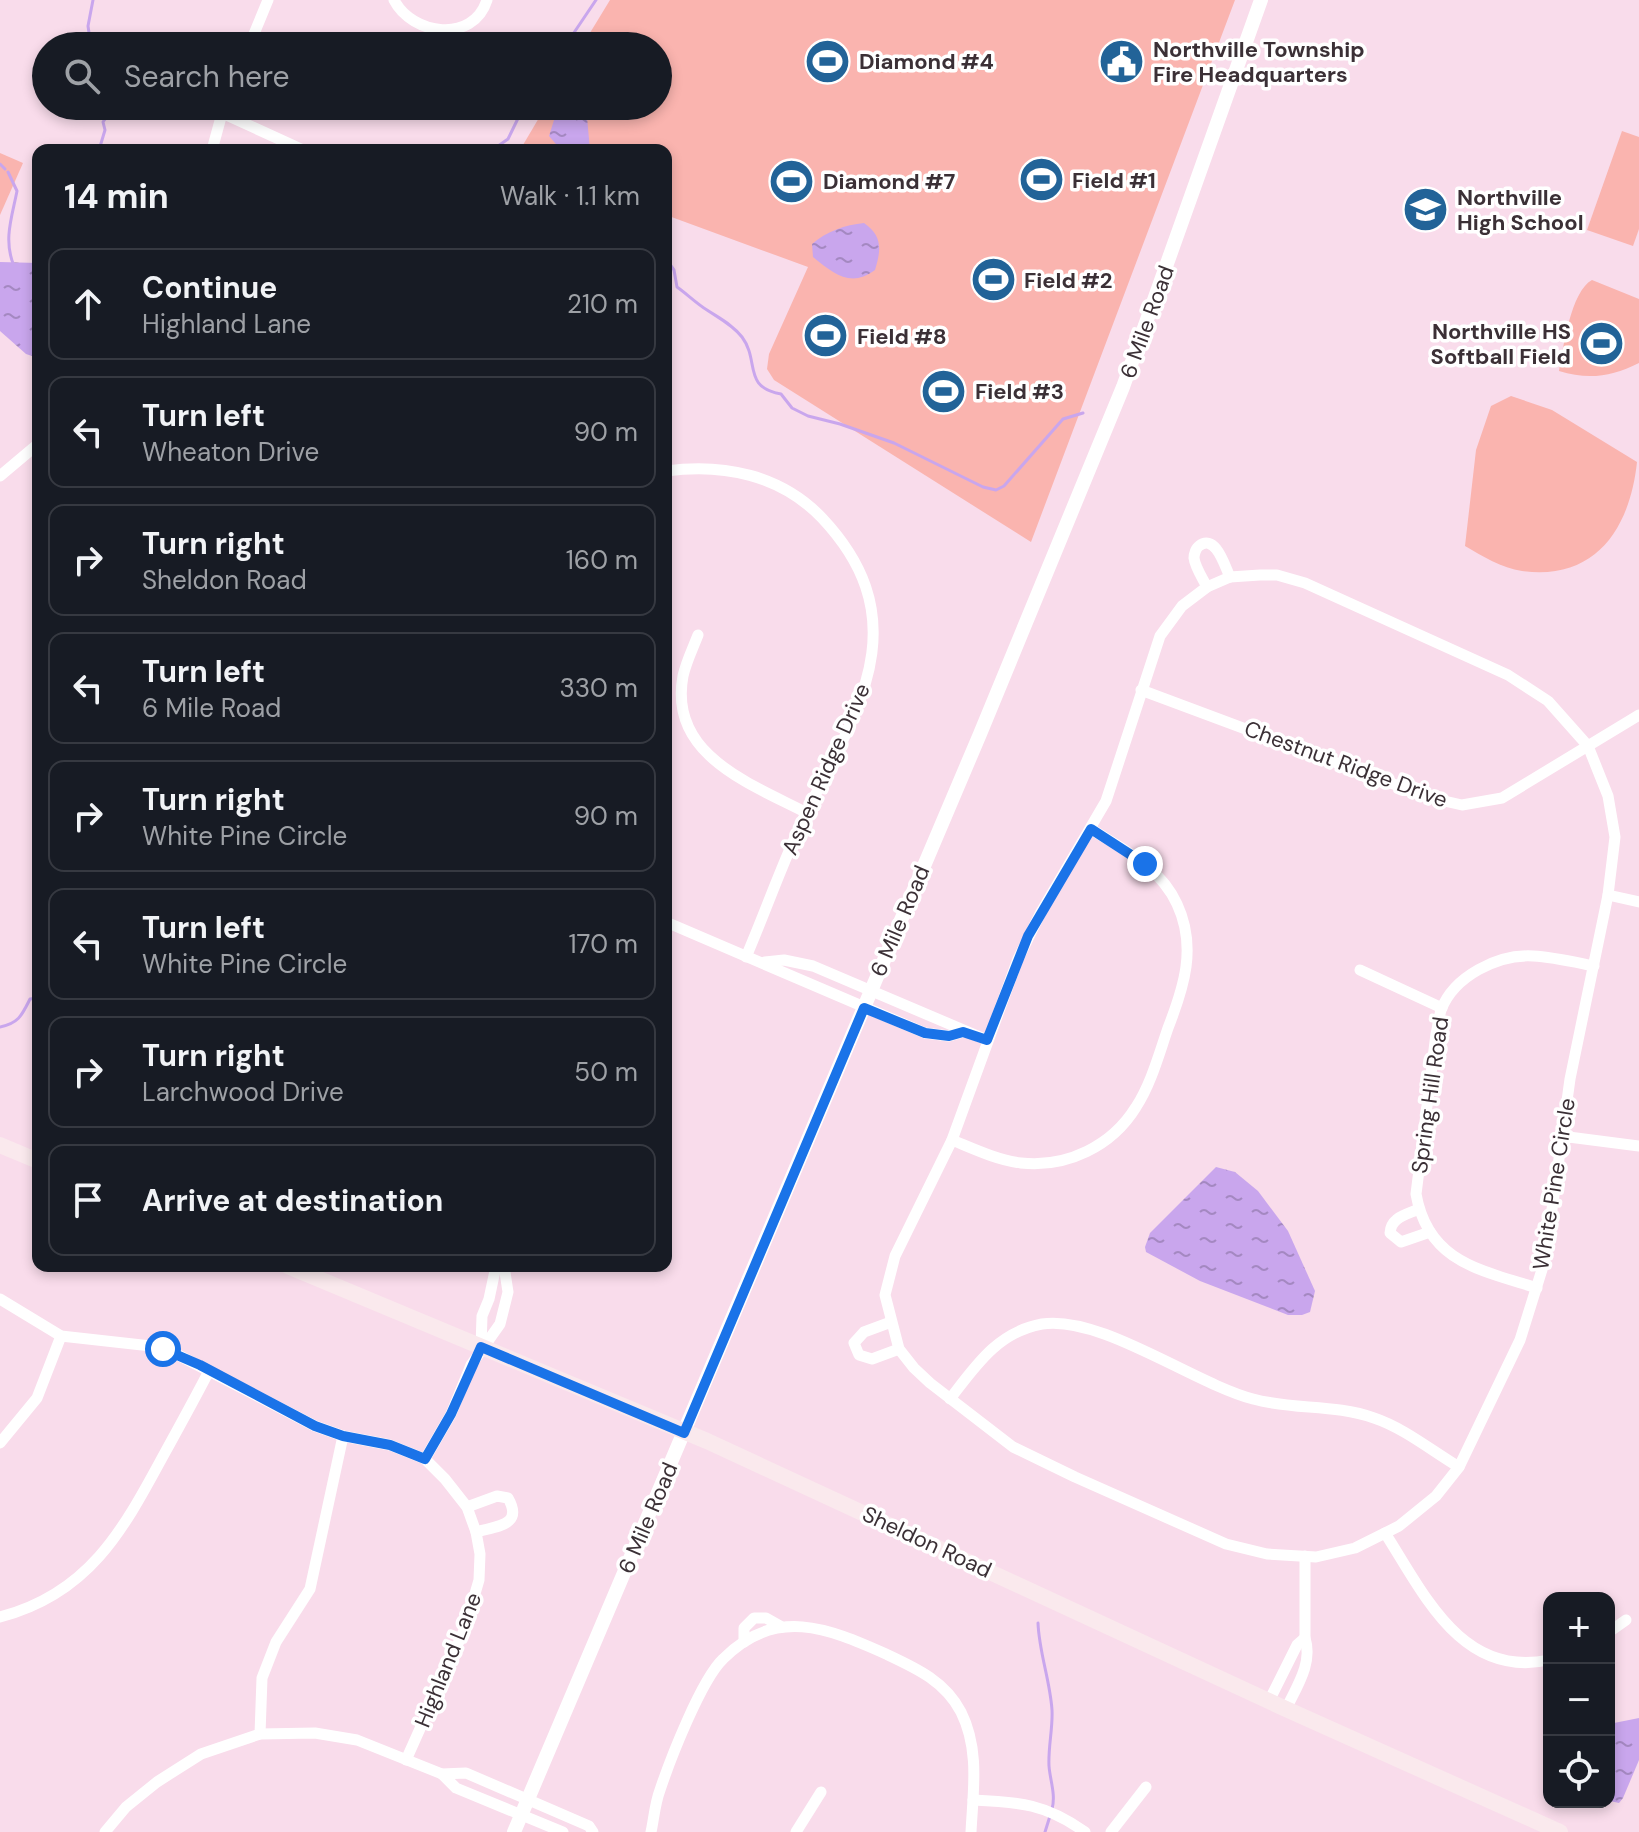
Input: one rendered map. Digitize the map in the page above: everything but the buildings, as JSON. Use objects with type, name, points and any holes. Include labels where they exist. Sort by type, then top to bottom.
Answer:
[{"type":"main road","points":[[0,1145],[32,1158]]},
{"type":"main road","name":"Sheldon Road","points":[[302,1272],[757,1463],[1286,1709],[1560,1832]]},
{"type":"street","points":[[255,32],[268,0]]},
{"type":"street","points":[[394,0],[409,17],[435,31],[471,23],[487,0]]},
{"type":"street","name":"6 Mile Road","points":[[514,1832],[864,1008],[1123,387],[1261,0]]},
{"type":"street","points":[[214,144],[220,120]]},
{"type":"street","points":[[243,120],[291,144]]},
{"type":"street","points":[[0,476],[32,449]]},
{"type":"street","name":"Aspen Ridge Drive","points":[[672,470],[701,468],[737,471],[774,484],[816,512],[835,532],[852,558],[863,582],[873,629],[866,687],[842,745],[807,813],[746,957]]},
{"type":"street","points":[[1207,587],[1194,558],[1201,544],[1209,544],[1218,550],[1230,577]]},
{"type":"street","name":"White Pine Circle","points":[[1277,575],[1298,580],[1508,675],[1548,701],[1588,746],[1602,778],[1614,820],[1608,895],[1570,1079],[1550,1227],[1537,1288],[1520,1340],[1459,1467],[1436,1496],[1415,1515],[1385,1533],[1355,1548],[1316,1557],[1245,1550],[1188,1528],[1027,1454],[998,1436],[914,1368],[899,1349],[885,1295],[895,1256],[952,1140],[1028,936],[1106,801],[1154,649],[1168,622],[1182,606],[1207,587],[1230,577],[1277,575]]},
{"type":"street","points":[[698,635],[683,674],[681,691],[683,710],[695,739],[719,765],[807,813]]},
{"type":"street","name":"Chestnut Ridge Drive","points":[[1141,690],[1431,798],[1462,805],[1488,803],[1502,798],[1639,715]]},
{"type":"street","points":[[952,1140],[1019,1163],[1061,1161],[1101,1143],[1128,1119],[1142,1098],[1187,975],[1186,934],[1178,905],[1154,871],[1091,829]]},
{"type":"street","points":[[1608,895],[1639,902]]},
{"type":"street","points":[[672,925],[925,1033],[949,1036],[963,1032]]},
{"type":"street","name":"Spring Hill Road","points":[[1537,1288],[1470,1267],[1436,1242],[1419,1209],[1416,1194],[1436,1034],[1442,1008],[1457,987],[1469,975],[1494,962],[1512,957],[1543,957],[1594,966]]},
{"type":"street","points":[[765,962],[784,960],[813,966],[987,1040]]},
{"type":"street","points":[[1360,970],[1442,1008]]},
{"type":"street","points":[[1561,1136],[1639,1146]]},
{"type":"street","points":[[1419,1209],[1396,1219],[1390,1233],[1401,1242],[1430,1232]]},
{"type":"street","points":[[481,1347],[482,1316],[495,1272]]},
{"type":"street","points":[[425,1459],[451,1414],[481,1347],[500,1324],[508,1292],[505,1272]]},
{"type":"street","name":"Highland Lane","points":[[0,1299],[61,1336],[163,1349],[315,1426],[343,1436],[390,1445],[425,1459],[467,1507],[480,1554],[479,1580],[465,1628],[406,1760]]},
{"type":"street","points":[[891,1322],[864,1332],[854,1343],[859,1355],[872,1359],[899,1349]]},
{"type":"street","points":[[950,1399],[984,1355],[1002,1339],[1033,1326],[1069,1324],[1096,1331],[1255,1400],[1340,1410],[1377,1419],[1459,1467]]},
{"type":"street","points":[[0,1443],[37,1398],[61,1336]]},
{"type":"street","points":[[0,1617],[40,1602],[66,1587],[111,1545],[128,1521],[209,1371]]},
{"type":"street","points":[[260,1734],[262,1678],[276,1642],[310,1589],[343,1436]]},
{"type":"street","points":[[467,1507],[497,1496],[508,1498],[513,1507],[514,1516],[508,1523],[476,1532]]},
{"type":"street","points":[[1385,1533],[1438,1615],[1460,1639],[1483,1653],[1509,1662],[1543,1660]]},
{"type":"street","points":[[1286,1709],[1309,1650],[1305,1638],[1305,1556]]},
{"type":"street","points":[[744,1642],[744,1628],[754,1618],[766,1618],[782,1627]]},
{"type":"street","points":[[1615,1628],[1626,1620]]},
{"type":"street","points":[[651,1832],[659,1792],[706,1682],[723,1658],[744,1642],[782,1627],[808,1626],[834,1632],[912,1666],[942,1687],[959,1708],[971,1739],[974,1759],[971,1832]]},
{"type":"street","points":[[1269,1701],[1297,1645],[1305,1638]]},
{"type":"street","points":[[105,1832],[126,1807],[190,1761],[231,1742],[260,1734],[315,1733],[357,1740],[442,1774],[466,1773],[589,1826],[593,1832]]},
{"type":"street","points":[[442,1774],[456,1788],[563,1832]]},
{"type":"street","points":[[1111,1832],[1146,1787]]},
{"type":"street","points":[[796,1832],[821,1792]]},
{"type":"street","points":[[973,1800],[1043,1807],[1063,1816],[1085,1832]]},
{"type":"shaded area","points":[[610,0],[1235,0],[1031,542],[774,380],[767,369],[769,354],[808,267],[672,217],[672,144],[524,144],[538,120],[672,120],[672,32],[591,32]]},
{"type":"shaded area","points":[[1622,131],[1639,137],[1639,229],[1633,246],[1587,230]]},
{"type":"shaded area","points":[[0,153],[23,163],[0,215]]},
{"type":"shaded area","name":"Northville HS Softball Field","points":[[1592,280],[1639,299],[1639,363],[1599,376],[1559,371],[1573,308],[1585,286]]},
{"type":"shaded area","points":[[1511,396],[1552,410],[1637,462],[1633,486],[1617,528],[1605,545],[1589,558],[1570,567],[1548,572],[1522,571],[1492,561],[1465,546],[1476,450],[1491,406]]},
{"type":"water","points":[[554,120],[587,120],[589,144],[556,144],[549,136]]},
{"type":"water","points":[[864,223],[875,233],[879,244],[875,270],[858,278],[843,277],[813,257],[812,244],[818,239],[836,229]]},
{"type":"water","points":[[0,262],[32,263],[32,356],[0,331]]},
{"type":"water","points":[[1216,1167],[1235,1172],[1258,1191],[1288,1231],[1315,1291],[1310,1312],[1288,1315],[1200,1281],[1146,1252],[1150,1233]]},
{"type":"water","points":[[1639,1718],[1639,1760],[1619,1803],[1615,1802],[1615,1723]]},
{"type":"waterway","points":[[89,32],[93,0]]},
{"type":"waterway","points":[[574,32],[596,0]]},
{"type":"waterway","points":[[101,144],[104,120]]},
{"type":"waterway","points":[[501,144],[508,139],[517,120]]},
{"type":"waterway","points":[[0,164],[5,169]]},
{"type":"waterway","points":[[8,172],[17,191],[9,238],[14,266]]},
{"type":"waterway","points":[[672,267],[677,287],[742,337],[761,386],[781,394],[792,408],[894,443],[983,487],[996,490],[1004,486],[1063,419],[1083,413]]},
{"type":"waterway","points":[[0,1027],[16,1021],[32,999]]},
{"type":"waterway","points":[[1038,1623],[1052,1710],[1049,1759],[1052,1809]]},
{"type":"waterway","points":[[1045,1832],[1050,1816]]},
{"type":"place","name":"Diamond #4","points":[[828,61]]},
{"type":"place","name":"Northville Township Fire Headquarters","points":[[1122,62]]},
{"type":"place","name":"Field #1","points":[[1041,180]]},
{"type":"place","name":"Diamond #7","points":[[792,181]]},
{"type":"place","name":"Northville High School","points":[[1426,210]]},
{"type":"place","name":"Field #2","points":[[993,280]]},
{"type":"place","name":"Field #8","points":[[826,336]]},
{"type":"place","name":"Northville HS Softball Field","points":[[1602,344]]},
{"type":"place","name":"Field #3","points":[[944,391]]},
{"type":"route","points":[[163,1349],[200,1365],[315,1426],[343,1436],[390,1445],[425,1459],[451,1414],[481,1347],[684,1433],[864,1008],[925,1033],[949,1036],[963,1032],[987,1040],[1028,936],[1091,829],[1145,864]]}]
